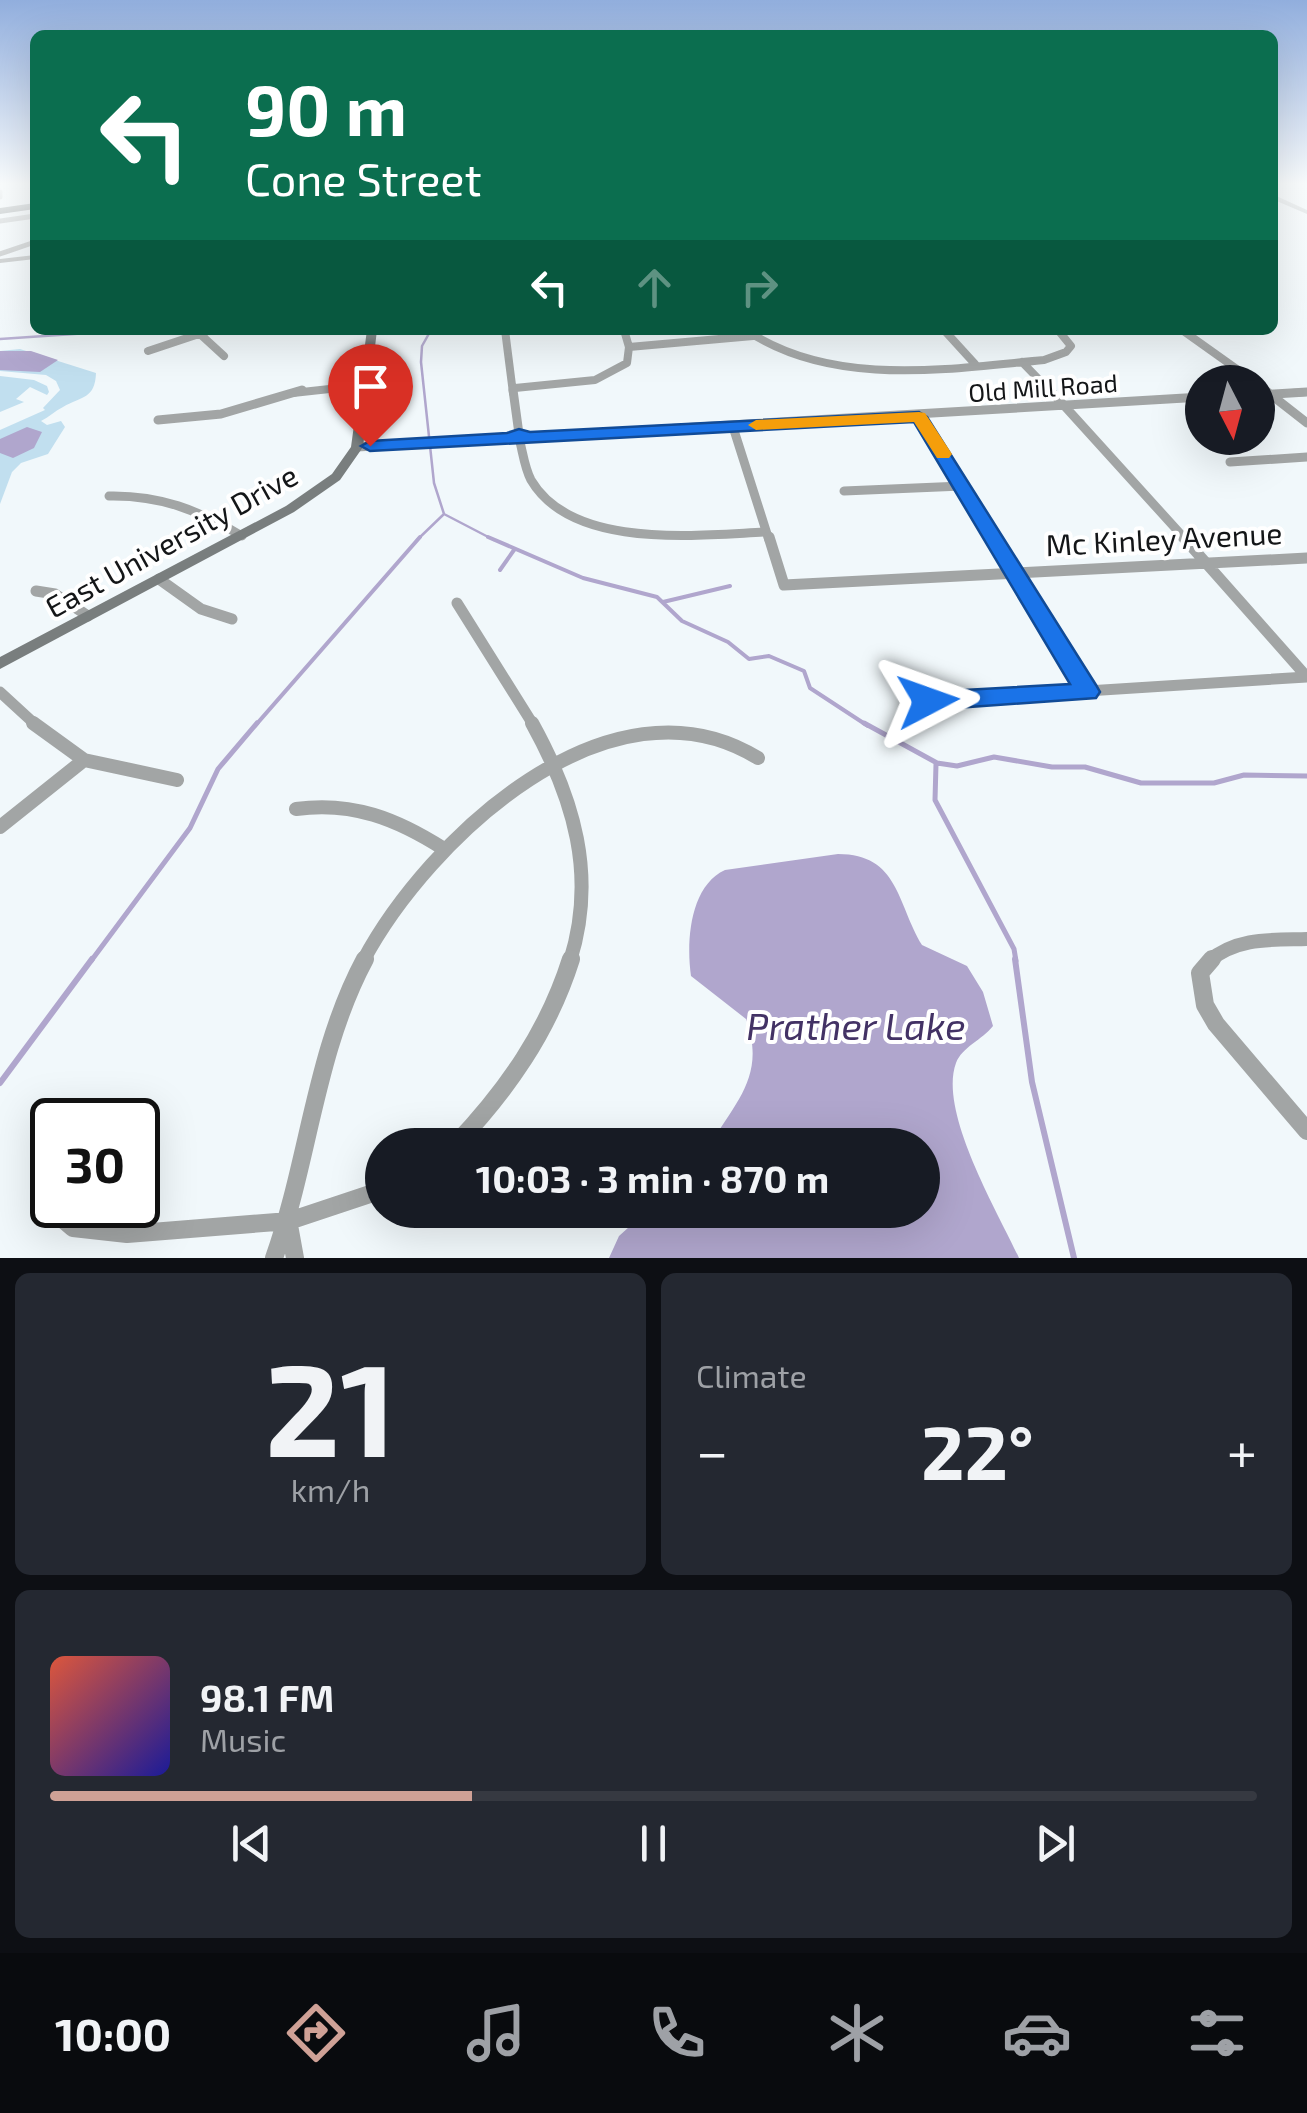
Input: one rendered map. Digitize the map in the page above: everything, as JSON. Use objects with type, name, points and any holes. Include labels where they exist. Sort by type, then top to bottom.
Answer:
[{"type":"main road","points":[[357,447],[371,335]]},
{"type":"main road","name":"East University Drive","points":[[0,664],[316,494],[346,466],[357,447]]},
{"type":"street","points":[[0,254],[30,245]]},
{"type":"street","points":[[0,254],[30,257]]},
{"type":"street","points":[[148,351],[197,335]]},
{"type":"street","points":[[201,335],[224,356]]},
{"type":"street","points":[[506,335],[522,468],[529,484],[549,503],[570,515],[613,530],[657,537],[766,532],[733,426]]},
{"type":"street","points":[[515,388],[588,382],[609,376],[627,363],[625,335]]},
{"type":"street","points":[[629,347],[733,335]]},
{"type":"street","points":[[754,335],[792,354],[881,369],[1022,362],[1066,352],[1071,346],[1062,335]]},
{"type":"street","points":[[949,335],[976,364]]},
{"type":"street","points":[[1189,335],[1230,365]]},
{"type":"street","points":[[1022,362],[1307,677]]},
{"type":"street","points":[[158,420],[221,414],[302,390],[366,385]]},
{"type":"street","points":[[1275,394],[1307,392]]},
{"type":"street","name":"Old Mill Road","points":[[357,447],[1185,398]]},
{"type":"street","points":[[1275,398],[1307,423]]},
{"type":"street","points":[[919,417],[1088,692]]},
{"type":"street","points":[[1230,462],[1307,458]]},
{"type":"street","points":[[844,491],[962,486]]},
{"type":"street","points":[[109,496],[140,494],[181,502],[242,536]]},
{"type":"street","name":"Mc Kinley Avenue","points":[[766,532],[784,585],[1307,558]]},
{"type":"street","points":[[159,579],[202,609],[232,619]]},
{"type":"street","points":[[36,591],[55,594],[88,616]]},
{"type":"street","points":[[458,604],[553,764],[570,804],[582,861],[583,891],[576,940],[554,1006],[502,1095],[471,1128]]},
{"type":"street","points":[[928,701],[1307,677]]},
{"type":"street","points":[[0,692],[31,722],[84,760],[176,780]]},
{"type":"street","points":[[274,1258],[289,1220],[328,1056],[351,988],[389,916],[444,849],[499,799],[553,764],[612,744],[683,734],[733,742],[758,758]]},
{"type":"street","points":[[0,827],[84,760]]},
{"type":"street","points":[[296,809],[319,804],[345,805],[422,834],[444,849]]},
{"type":"street","points":[[1307,940],[1238,942],[1212,953],[1200,972],[1205,1005],[1216,1024],[1307,1131]]},
{"type":"street","points":[[73,1228],[103,1234],[289,1220],[365,1195]]},
{"type":"street","points":[[289,1220],[294,1258]]},
{"type":"shaded area","points":[[20,349],[96,373],[95,381],[86,396],[41,421],[47,425],[61,421],[65,427],[48,454],[21,463],[12,472],[0,504],[0,430],[45,410],[60,390],[56,381],[46,375],[0,371],[0,351]]},
{"type":"shaded area","points":[[0,376],[34,380],[47,386],[49,392],[47,395],[30,387],[16,399],[24,402],[0,412]]},
{"type":"water","points":[[0,351],[31,351],[58,360],[40,372],[0,370]]},
{"type":"water","points":[[27,427],[42,432],[34,448],[13,458],[0,453],[0,439]]},
{"type":"water","name":"Prather Lake","points":[[838,854],[858,856],[873,862],[894,884],[922,945],[967,966],[983,992],[993,1026],[956,1063],[955,1108],[973,1162],[1019,1258],[609,1258],[619,1236],[628,1228],[940,1228],[940,1128],[721,1128],[751,1072],[751,1039],[746,1019],[691,976],[689,947],[693,916],[704,888],[725,870]]},
{"type":"waterway","points":[[0,339],[59,335]]},
{"type":"waterway","points":[[428,335],[422,346],[421,362],[434,483],[444,514]]},
{"type":"waterway","points":[[419,538],[444,514]]},
{"type":"waterway","points":[[444,514],[489,538]]},
{"type":"waterway","points":[[255,726],[419,538]]},
{"type":"waterway","points":[[489,538],[583,578],[657,597],[682,621],[728,642],[749,659],[769,656],[804,671],[810,688],[868,726]]},
{"type":"waterway","points":[[489,538],[494,540]]},
{"type":"waterway","points":[[500,570],[514,550]]},
{"type":"waterway","points":[[663,602],[730,586]]},
{"type":"waterway","points":[[91,961],[190,828],[218,769],[257,723]]},
{"type":"waterway","points":[[864,723],[937,763],[957,766],[994,757],[1052,767],[1085,767],[1141,783],[1214,783],[1244,775],[1307,776]]},
{"type":"waterway","points":[[936,764],[935,800],[1014,949],[1016,961]]},
{"type":"waterway","points":[[0,1083],[92,959]]},
{"type":"waterway","points":[[1015,959],[1032,1082],[1074,1258]]},
{"type":"slow traffic","points":[[756,425],[919,417],[943,454]]},
{"type":"route","points":[[370,446],[511,438],[519,434],[528,438],[919,417],[1088,692],[928,701]]}]
